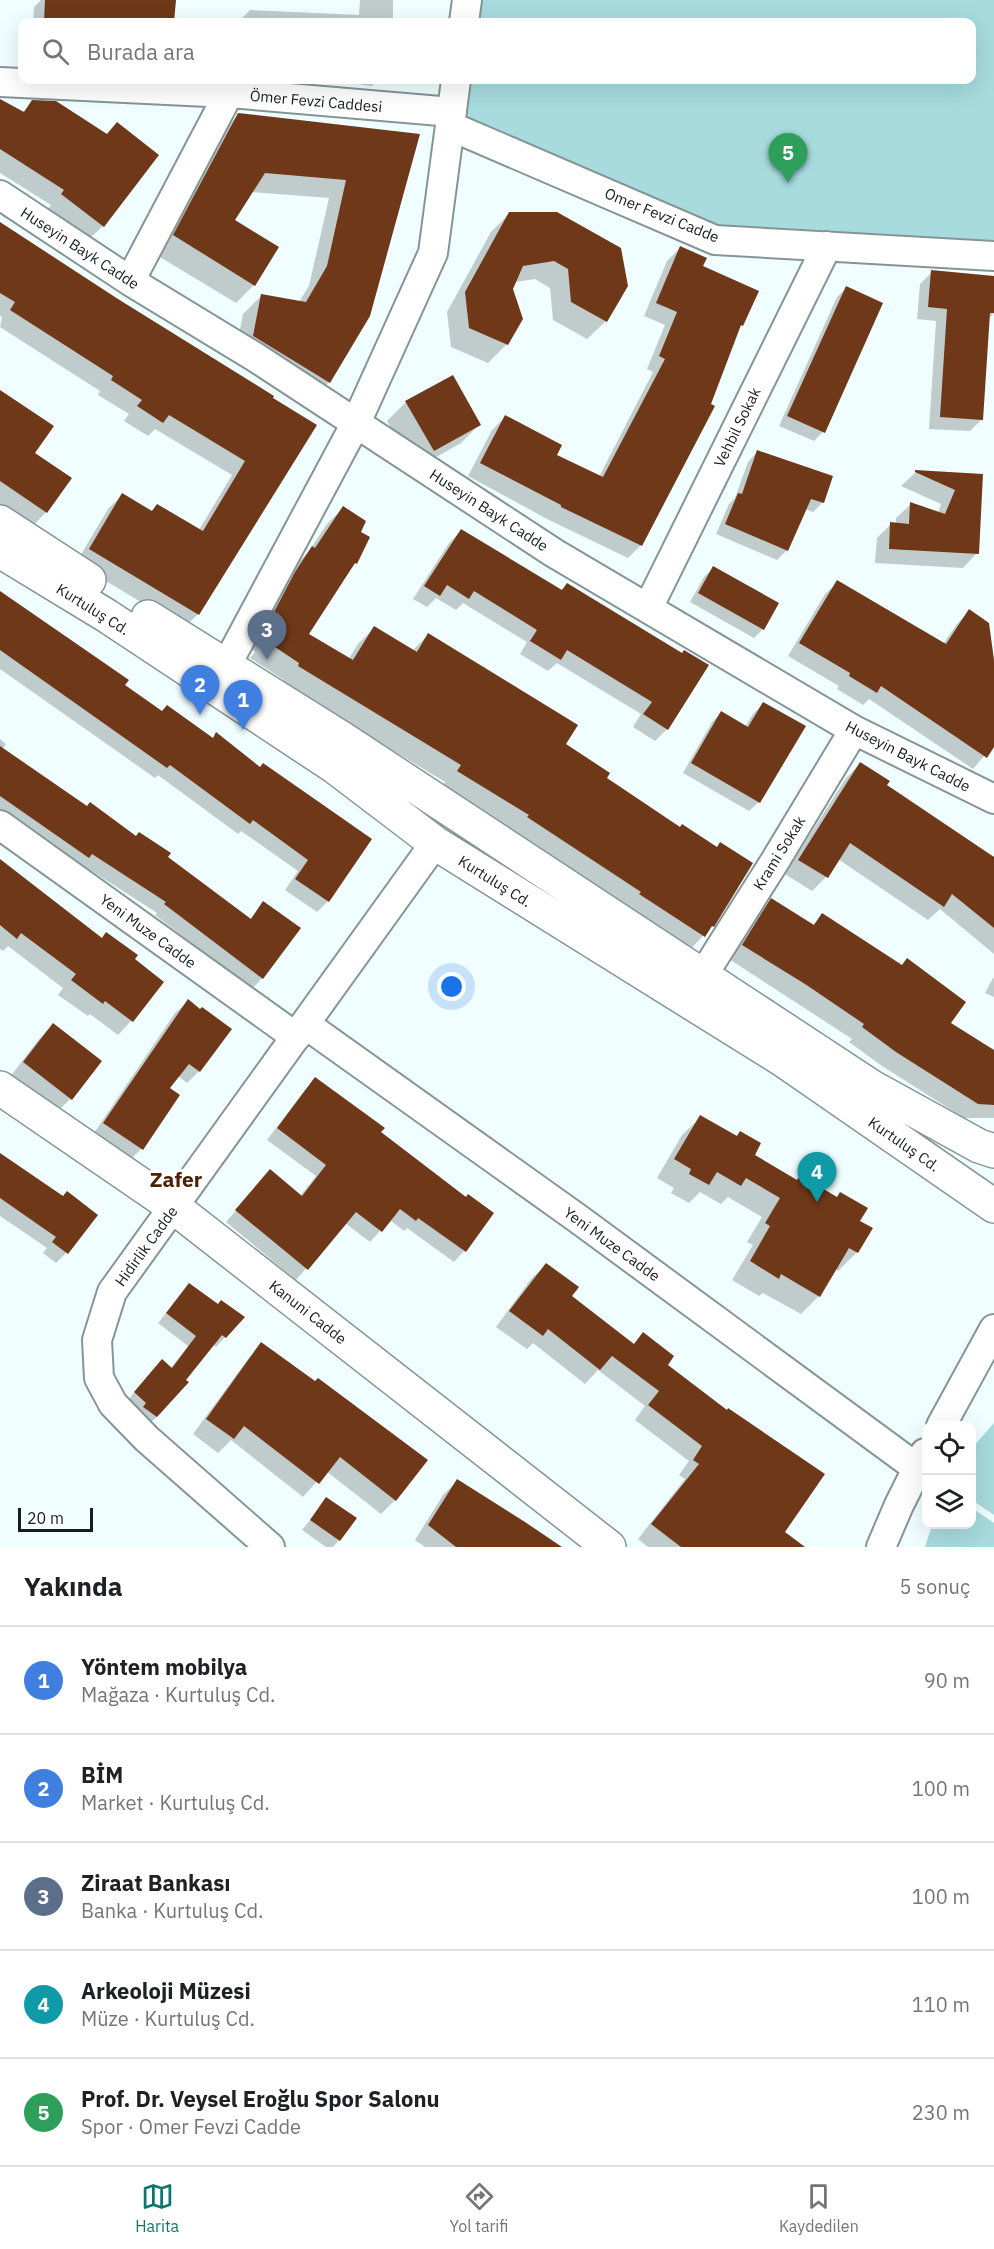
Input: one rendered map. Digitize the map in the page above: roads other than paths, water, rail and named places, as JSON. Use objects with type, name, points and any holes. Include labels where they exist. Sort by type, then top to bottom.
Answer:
[{"type":"main road","name":"Kurtuluş Cd.","points":[[0,522],[343,739],[872,1087],[989,1147]]},
{"type":"main road","name":"Kurtuluş Cd.","points":[[0,551],[106,616],[325,761],[435,843],[783,1060],[994,1206]]},
{"type":"main road","name":"Kanuni Cadde","points":[[0,1088],[175,1208],[609,1547]]},
{"type":"street","points":[[465,18],[467,0]]},
{"type":"street","name":"Ömer Fevzi Caddesi","points":[[0,82],[18,83]]},
{"type":"street","name":"Ömer Fevzi Caddesi","points":[[42,84],[229,93],[451,119]]},
{"type":"street","points":[[226,666],[356,423],[433,253],[455,84]]},
{"type":"street","points":[[130,281],[229,93]]},
{"type":"street","name":"Omer Fevzi Cadde","points":[[451,119],[715,240],[994,256]]},
{"type":"street","name":"Huseyin Bayk Cadde","points":[[0,195],[130,281],[255,357],[554,553],[854,730],[994,800]]},
{"type":"street","name":"Vehbil Sokak","points":[[648,608],[827,246]]},
{"type":"street","name":"Krami Sokak","points":[[703,975],[854,730]]},
{"type":"street","name":"Yeni Muze Cadde","points":[[0,825],[577,1218],[922,1460]]},
{"type":"street","name":"Hidirlik Cadde","points":[[270,1547],[147,1439],[113,1404],[99,1378],[97,1340],[112,1292],[175,1208],[435,843]]},
{"type":"street","points":[[943,1421],[994,1329]]},
{"type":"street","points":[[881,1547],[922,1460]]},
{"type":"place","name":"Prof. Dr. Veysel Eroğlu Spor Salonu","points":[[788,183]]},
{"type":"place","name":"Ziraat Bankası","points":[[267,660]]},
{"type":"place","name":"BİM","points":[[200,715]]},
{"type":"place","name":"Yöntem mobilya","points":[[243,730]]},
{"type":"place","name":"Arkeoloji Müzesi","points":[[817,1202]]},
{"type":"district","name":"Zafer","points":[[176,1179]]}]
